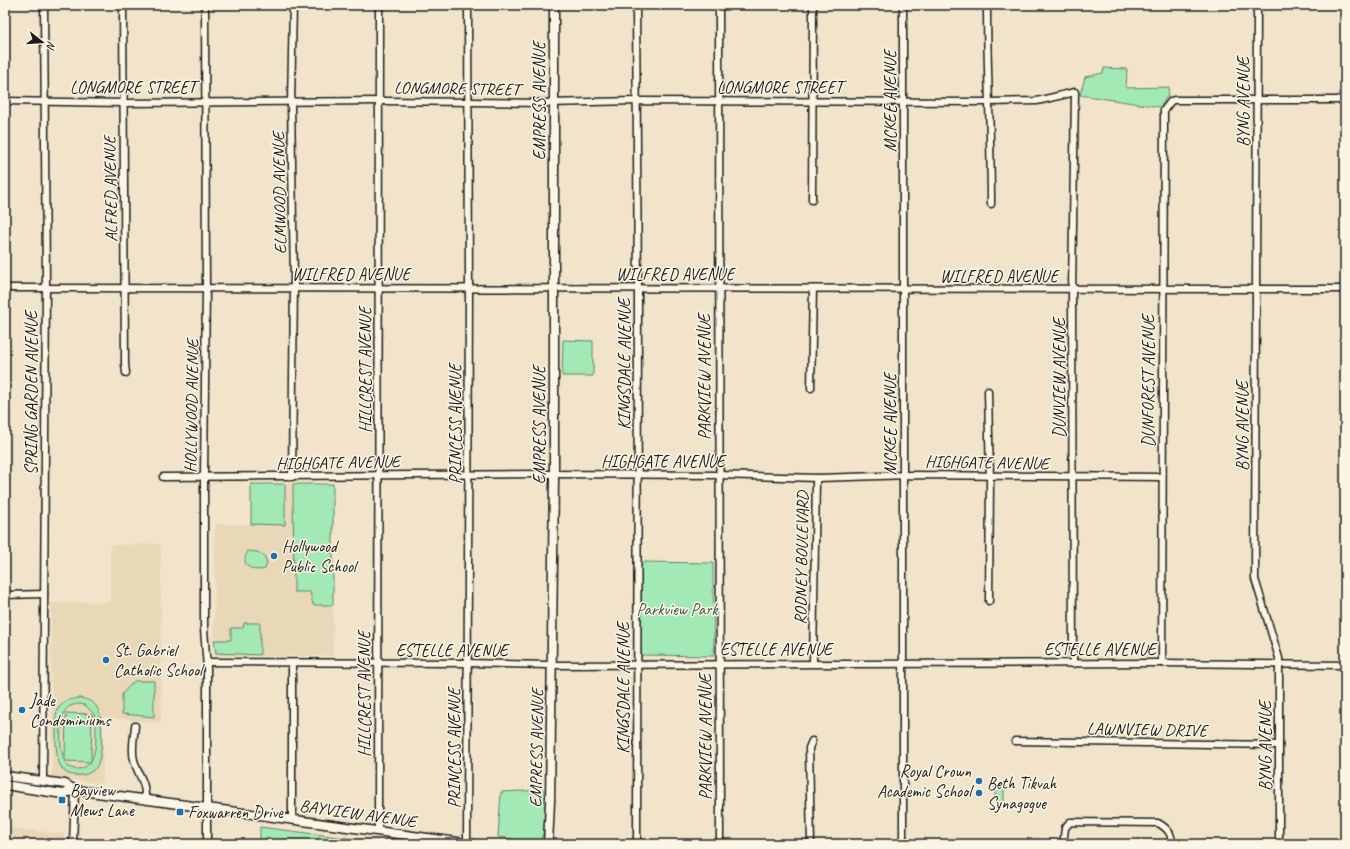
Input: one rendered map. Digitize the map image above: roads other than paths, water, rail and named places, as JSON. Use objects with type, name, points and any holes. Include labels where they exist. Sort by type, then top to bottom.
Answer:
[{"type":"street","name":"SPRING GARDEN AVENUE","points":[[43,781],[46,288],[44,5]]},
{"type":"street","name":"ALFRED AVENUE","points":[[124,5],[123,103],[126,373]]},
{"type":"street","name":"HOLLYWOOD AVENUE","points":[[205,5],[204,102],[206,288],[204,629],[207,662],[207,808]]},
{"type":"street","name":"ELMWOOD AVENUE","points":[[292,477],[294,288],[291,102],[293,5]]},
{"type":"street","name":"HILLCREST AVENUE","points":[[378,831],[379,5]]},
{"type":"street","name":"PRINCESS AVENUE","points":[[468,5],[469,844]]},
{"type":"street","name":"EMPRESS AVENUE","points":[[548,844],[553,665],[554,5]]},
{"type":"street","name":"KINGSDALE AVENUE","points":[[636,5],[638,288],[637,844]]},
{"type":"street","name":"PARKVIEW AVENUE","points":[[719,5],[718,663],[720,844]]},
{"type":"street","points":[[812,5],[812,200]]},
{"type":"street","name":"MCKEE AVENUE","points":[[903,844],[902,663],[904,475],[904,5]]},
{"type":"street","points":[[987,5],[989,102],[991,114],[991,204]]},
{"type":"street","name":"BYNG AVENUE","points":[[1257,5],[1258,101],[1254,579],[1278,651],[1279,844]]},
{"type":"street","name":"LONGMORE STREET","points":[[5,101],[44,100],[123,103],[378,101],[554,103],[636,101],[989,102],[1037,101],[1075,92]]},
{"type":"street","name":"DUNVIEW AVENUE","points":[[1073,664],[1074,477],[1072,290],[1075,92]]},
{"type":"street","points":[[1258,101],[1345,100]]},
{"type":"street","name":"DUNFOREST AVENUE","points":[[1162,663],[1162,288],[1164,110],[1171,101],[1258,101]]},
{"type":"street","name":"WILFRED AVENUE","points":[[5,288],[718,288],[1072,290],[1162,288],[1345,289]]},
{"type":"street","points":[[811,388],[812,289]]},
{"type":"street","points":[[988,391],[990,477],[989,601]]},
{"type":"street","name":"HIGHGATE AVENUE","points":[[163,477],[292,477],[378,474],[718,475],[818,478],[904,475],[990,477],[1162,477]]},
{"type":"street","name":"RODNEY BOULEVARD","points":[[813,664],[816,481],[818,478]]},
{"type":"street","points":[[5,595],[44,594]]},
{"type":"street","name":"ESTELLE AVENUE","points":[[207,662],[468,663],[553,665],[718,663],[1162,663],[1345,665]]},
{"type":"street","points":[[292,663],[292,819]]},
{"type":"street","points":[[135,726],[132,751],[134,762],[145,786],[145,799]]},
{"type":"street","points":[[811,844],[809,748],[812,740]]},
{"type":"street","name":"LAWNVIEW DRIVE","points":[[1015,741],[1279,744]]},
{"type":"street","name":"BAYVIEW AVENUE","points":[[5,776],[65,784],[75,790],[469,844]]},
{"type":"street","points":[[7,786],[25,783],[39,784],[43,781]]},
{"type":"street","name":"BAYVIEW AVENUE","points":[[7,786],[63,794],[75,790]]},
{"type":"street","points":[[73,844],[75,790]]},
{"type":"street","points":[[207,808],[207,844]]},
{"type":"street","points":[[1063,844],[1064,828],[1070,822],[1158,822],[1166,827],[1172,836],[1172,844]]},
{"type":"place","name":"Hollywood Public School","points":[[274,556]]},
{"type":"place","name":"St. Gabriel Catholic School","points":[[106,660]]},
{"type":"place","name":"Jade Condominiums","points":[[22,710]]},
{"type":"place","name":"Royal Crown Academic School","points":[[979,781]]},
{"type":"place","name":"Beth Tikvah Synagogue","points":[[979,793]]},
{"type":"place","name":"Bayview Mews Lane","points":[[62,800]]},
{"type":"place","name":"Foxwarren Drive","points":[[180,812]]},
{"type":"park label","name":"Parkview Park","points":[[677,609]]}]
